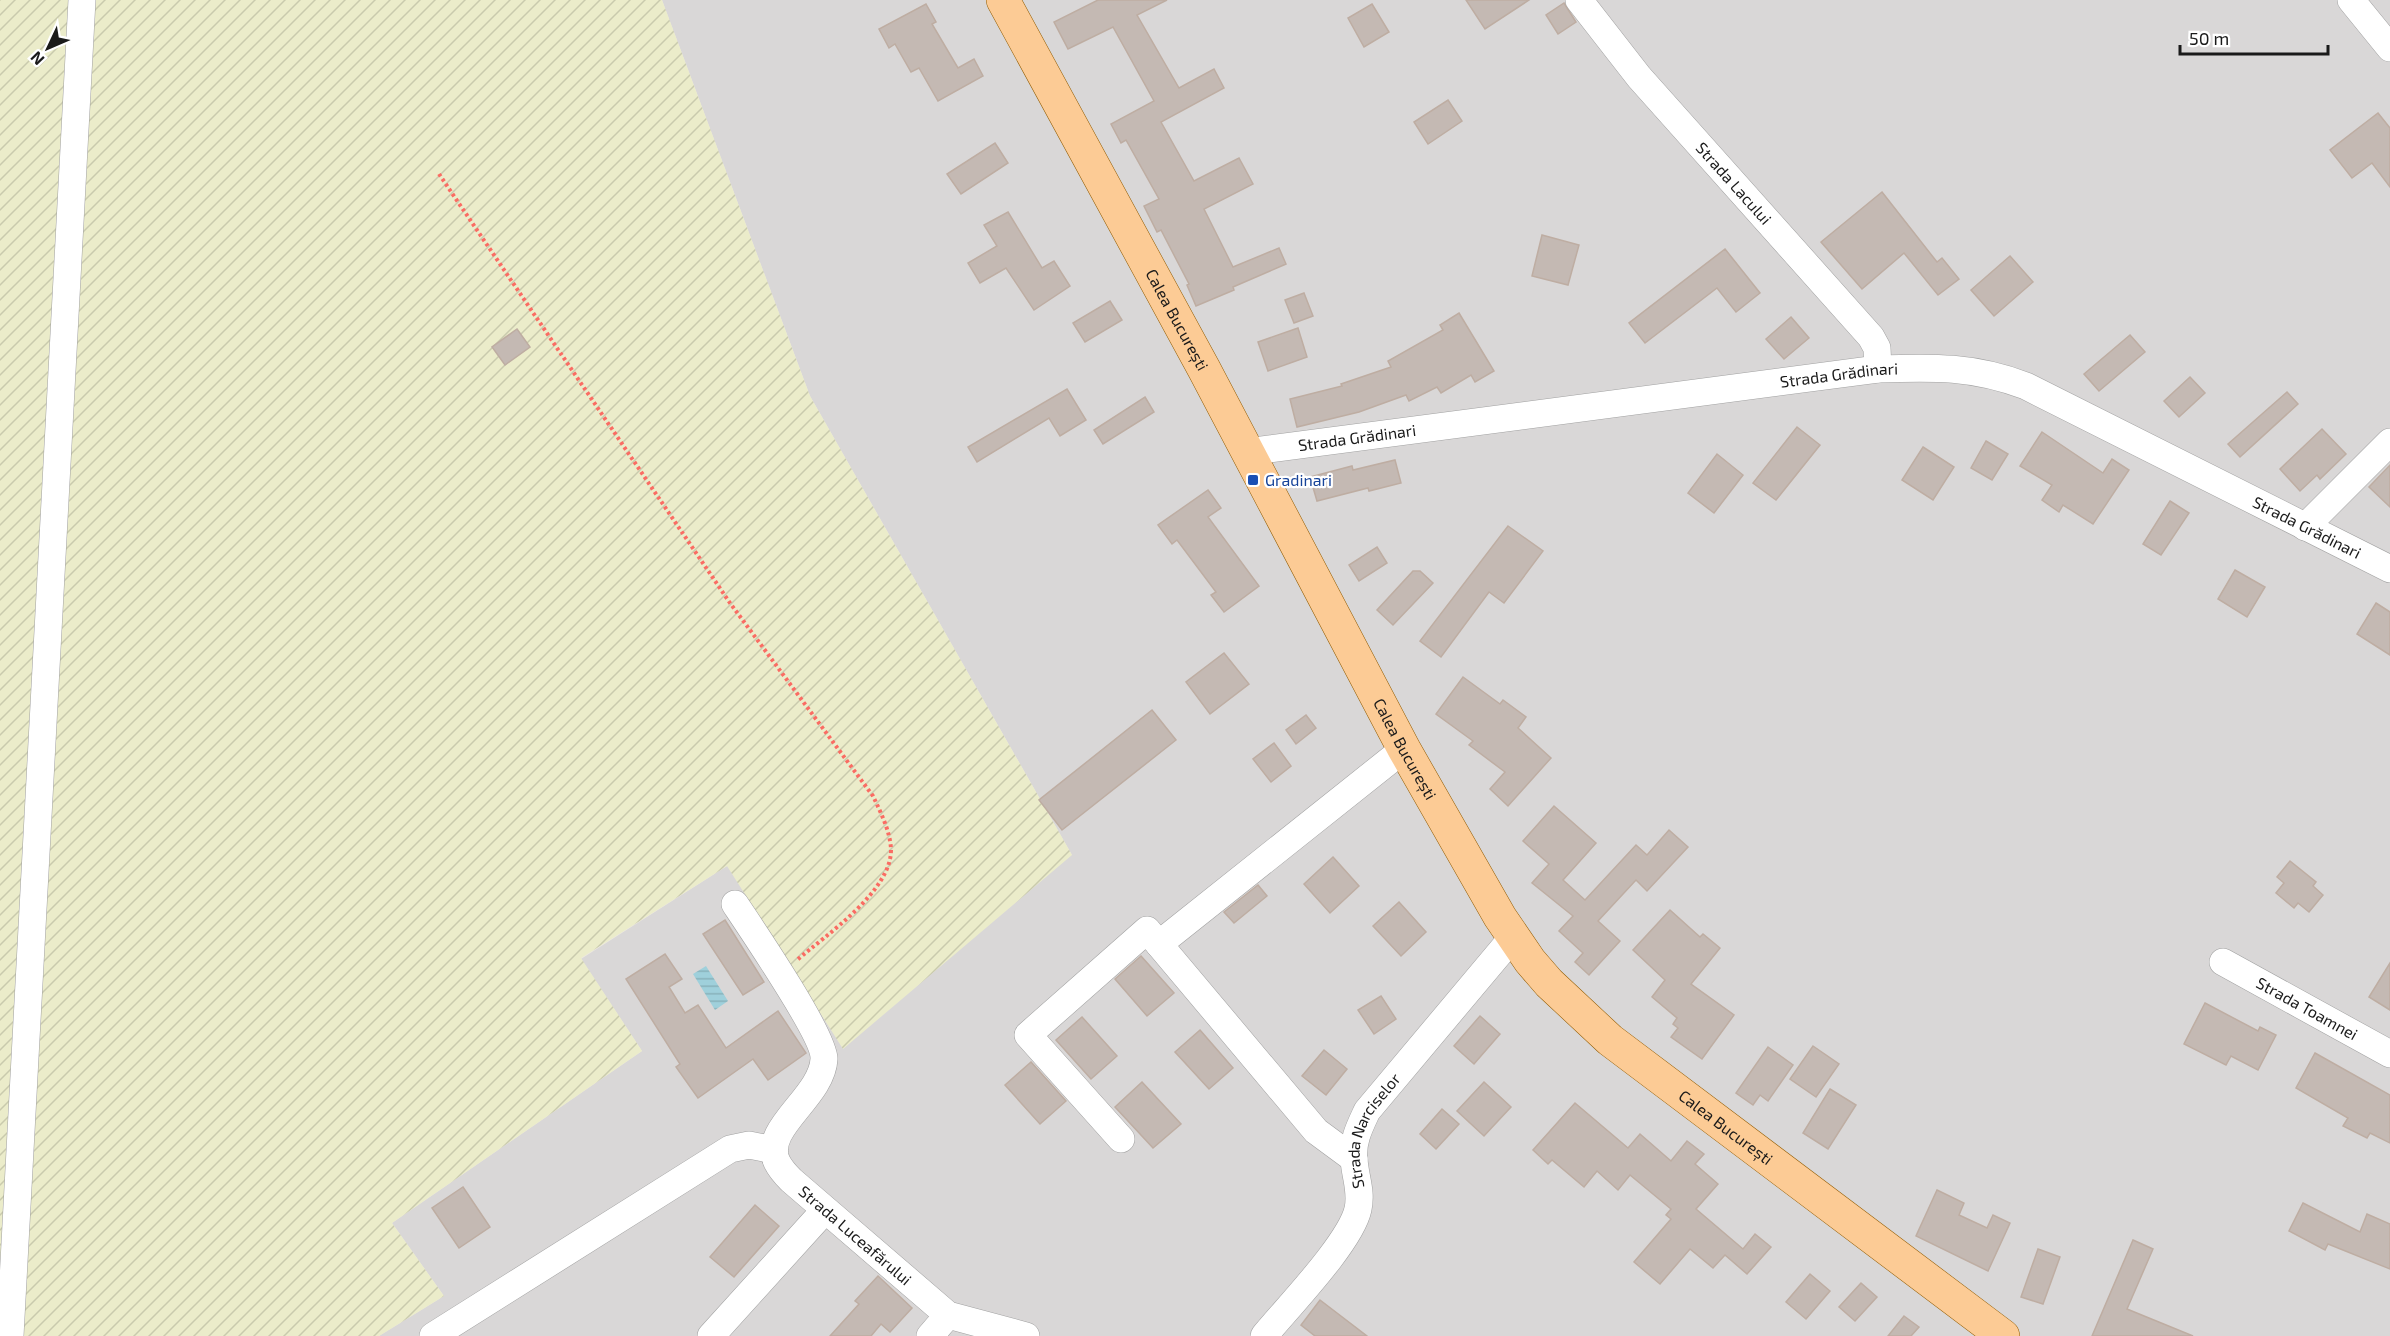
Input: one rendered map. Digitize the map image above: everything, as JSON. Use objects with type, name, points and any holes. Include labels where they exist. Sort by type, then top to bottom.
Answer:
[{"type":"main road","name":"Calea București","points":[[1003,0],[1404,748],[1513,937],[1549,983],[1610,1040],[2003,1336]]},
{"type":"street","points":[[10,1336],[82,0]]},
{"type":"street","name":"Strada Lacului","points":[[1579,0],[1639,77],[1871,337],[1877,348],[1878,369]]},
{"type":"street","points":[[2351,0],[2390,48]]},
{"type":"street","name":"Strada Grădinari","points":[[1247,452],[1878,369],[1936,367],[1996,374],[2026,386],[2390,570]]},
{"type":"street","points":[[2305,526],[2390,442]]},
{"type":"street","points":[[1159,944],[1404,748]]},
{"type":"street","points":[[433,1336],[730,1149],[749,1144],[774,1150],[773,1144],[783,1125],[820,1079],[824,1056],[815,1031],[735,904]]},
{"type":"street","points":[[1121,1139],[1028,1035],[1147,930],[1316,1131],[1354,1159]]},
{"type":"street","name":"Strada Narciselor","points":[[1275,1332],[1344,1236],[1358,1211],[1360,1184],[1354,1159],[1357,1134],[1367,1111],[1513,937]]},
{"type":"street","name":"Strada Toamnei","points":[[2223,962],[2390,1054]]},
{"type":"street","name":"Strada Luceafărului","points":[[774,1150],[776,1162],[790,1180],[948,1315],[1026,1336]]},
{"type":"street","points":[[711,1336],[825,1210]]},
{"type":"street","points":[[930,1336],[948,1315]]},
{"type":"path","points":[[439,174],[730,603],[873,796],[886,824],[891,850],[886,873],[875,891],[781,975]]},
{"type":"shaded area","points":[[662,0],[2390,0],[2390,1336],[379,1336],[444,1296],[392,1223],[642,1051],[581,959],[727,866],[1072,855],[810,396]]},
{"type":"green space","points":[[0,0],[662,0],[810,396],[1072,855],[843,1049],[727,866],[581,958],[642,1051],[392,1223],[444,1296],[379,1336],[0,1336]]},
{"type":"water","points":[[706,966],[728,1001],[715,1010],[693,974]]},
{"type":"building","points":[[1098,0],[1167,0],[1137,15],[1179,88],[1214,69],[1224,88],[1161,122],[1194,181],[1239,158],[1253,184],[1204,209],[1233,267],[1279,248],[1286,264],[1196,306],[1187,285],[1189,284],[1161,230],[1157,232],[1144,206],[1159,199],[1126,140],[1121,143],[1111,124],[1154,101],[1113,27],[1068,49],[1054,22]]},
{"type":"building","points":[[1466,0],[1529,0],[1485,29]]},
{"type":"building","points":[[1564,3],[1576,22],[1558,34],[1546,15]]},
{"type":"building","points":[[926,4],[936,22],[932,24],[958,68],[974,59],[983,76],[938,101],[919,68],[911,72],[895,44],[889,48],[879,29]]},
{"type":"building","points":[[1372,4],[1389,32],[1364,47],[1348,18]]},
{"type":"building","points":[[1448,100],[1462,121],[1428,144],[1414,122]]},
{"type":"building","points":[[2378,113],[2390,128],[2390,187],[2372,163],[2352,178],[2330,150]]},
{"type":"building","points":[[995,143],[1008,163],[961,194],[947,174]]},
{"type":"building","points":[[1882,192],[1937,262],[1942,258],[1959,279],[1938,295],[1904,253],[1862,289],[1821,242]]},
{"type":"building","points":[[1008,212],[1042,268],[1054,261],[1070,286],[1034,310],[1006,268],[980,283],[968,263],[997,246],[984,225]]},
{"type":"building","points":[[1542,235],[1579,245],[1568,285],[1532,276]]},
{"type":"building","points":[[1725,249],[1760,293],[1736,312],[1717,288],[1645,343],[1629,323]]},
{"type":"building","points":[[2010,256],[2033,282],[1994,316],[1971,290]]},
{"type":"building","points":[[1304,293],[1313,316],[1294,323],[1285,300]]},
{"type":"building","points":[[1110,301],[1122,320],[1085,342],[1073,323]]},
{"type":"building","points":[[1459,313],[1494,371],[1475,382],[1471,375],[1441,393],[1437,387],[1409,401],[1406,395],[1359,412],[1297,427],[1290,399],[1342,386],[1341,384],[1391,367],[1388,361],[1443,330],[1440,325]]},
{"type":"building","points":[[1791,317],[1809,338],[1784,359],[1766,339]]},
{"type":"building","points":[[1298,328],[1307,357],[1268,371],[1258,342]]},
{"type":"building","points":[[517,329],[530,347],[505,365],[492,347]]},
{"type":"building","points":[[2130,335],[2145,352],[2099,391],[2084,374]]},
{"type":"building","points":[[2190,377],[2205,393],[2179,417],[2164,401]]},
{"type":"building","points":[[1067,389],[1086,420],[1060,436],[1049,418],[977,462],[968,447]]},
{"type":"building","points":[[2287,392],[2298,404],[2240,457],[2228,444]]},
{"type":"building","points":[[1145,397],[1154,412],[1103,444],[1094,430]]},
{"type":"building","points":[[1797,427],[1820,445],[1776,500],[1753,483]]},
{"type":"building","points":[[2322,429],[2346,454],[2320,479],[2317,475],[2300,491],[2280,469]]},
{"type":"building","points":[[2042,432],[2103,473],[2112,459],[2129,470],[2093,524],[2063,505],[2059,512],[2042,500],[2052,485],[2020,466]]},
{"type":"building","points":[[1986,441],[2008,454],[1992,480],[1971,468]]},
{"type":"building","points":[[1923,447],[1954,467],[1933,500],[1902,480]]},
{"type":"building","points":[[1717,454],[1743,475],[1714,513],[1688,493]]},
{"type":"building","points":[[1395,460],[1401,483],[1369,491],[1368,488],[1317,501],[1310,477],[1352,466],[1353,470]]},
{"type":"building","points":[[2390,465],[2390,507],[2369,487]]},
{"type":"building","points":[[1208,490],[1221,508],[1208,517],[1259,586],[1224,612],[1211,595],[1216,592],[1177,540],[1172,544],[1158,525]]},
{"type":"building","points":[[2170,501],[2189,513],[2161,555],[2143,544]]},
{"type":"building","points":[[1508,526],[1543,551],[1504,603],[1489,592],[1441,657],[1420,641]]},
{"type":"building","points":[[1377,547],[1387,563],[1359,581],[1349,565]]},
{"type":"building","points":[[2235,570],[2265,587],[2247,617],[2218,599]]},
{"type":"building","points":[[1413,571],[1420,571],[1433,583],[1393,625],[1377,610]]},
{"type":"building","points":[[2376,603],[2390,612],[2390,655],[2357,634]]},
{"type":"building","points":[[1224,653],[1249,684],[1210,714],[1186,682]]},
{"type":"building","points":[[1463,677],[1500,704],[1503,700],[1526,717],[1518,728],[1551,758],[1508,806],[1490,789],[1505,772],[1469,745],[1473,741],[1436,714]]},
{"type":"building","points":[[1152,710],[1176,740],[1062,830],[1039,800]]},
{"type":"building","points":[[1306,715],[1316,728],[1296,744],[1286,730]]},
{"type":"building","points":[[1274,743],[1291,766],[1271,782],[1253,759]]},
{"type":"building","points":[[1554,806],[1596,843],[1563,880],[1585,900],[1636,845],[1647,855],[1669,830],[1688,847],[1647,891],[1636,880],[1598,921],[1620,941],[1589,975],[1575,962],[1583,953],[1559,931],[1573,916],[1532,883],[1549,864],[1523,841]]},
{"type":"building","points":[[1333,857],[1359,886],[1330,913],[1304,884]]},
{"type":"building","points":[[2290,861],[2316,882],[2313,886],[2323,895],[2309,912],[2298,903],[2294,908],[2276,893],[2284,883],[2277,877]]},
{"type":"building","points":[[1258,885],[1267,896],[1234,923],[1224,912]]},
{"type":"building","points":[[1399,902],[1426,932],[1401,956],[1373,926]]},
{"type":"building","points":[[1670,910],[1700,937],[1703,934],[1720,948],[1691,984],[1734,1015],[1702,1059],[1671,1037],[1678,1028],[1673,1024],[1677,1018],[1652,997],[1665,980],[1633,950]]},
{"type":"building","points":[[725,920],[764,982],[743,995],[703,934]]},
{"type":"building","points":[[665,954],[682,979],[669,987],[685,1013],[698,1005],[726,1048],[778,1011],[806,1053],[768,1080],[753,1059],[698,1098],[676,1067],[680,1064],[626,979]]},
{"type":"building","points":[[1141,956],[1174,993],[1147,1016],[1115,979]]},
{"type":"building","points":[[2390,963],[2390,1010],[2369,997]]},
{"type":"building","points":[[1381,996],[1396,1019],[1374,1034],[1358,1010]]},
{"type":"building","points":[[2205,1003],[2258,1031],[2260,1027],[2276,1035],[2258,1070],[2231,1056],[2226,1065],[2184,1044]]},
{"type":"building","points":[[1480,1016],[1500,1034],[1474,1064],[1454,1046]]},
{"type":"building","points":[[1082,1017],[1117,1056],[1091,1079],[1056,1040]]},
{"type":"building","points":[[1200,1030],[1233,1068],[1209,1089],[1175,1052]]},
{"type":"building","points":[[1813,1046],[1839,1064],[1816,1097],[1790,1079]]},
{"type":"building","points":[[1768,1047],[1793,1065],[1768,1101],[1760,1095],[1753,1105],[1736,1093]]},
{"type":"building","points":[[1324,1050],[1347,1069],[1326,1095],[1302,1076]]},
{"type":"building","points":[[2315,1053],[2390,1095],[2390,1143],[2370,1133],[2367,1138],[2343,1126],[2348,1118],[2296,1088]]},
{"type":"building","points":[[1031,1062],[1066,1101],[1040,1124],[1005,1085]]},
{"type":"building","points":[[1142,1082],[1181,1124],[1153,1148],[1115,1107]]},
{"type":"building","points":[[1484,1082],[1511,1107],[1484,1136],[1457,1111]]},
{"type":"building","points":[[1830,1089],[1856,1105],[1828,1149],[1803,1133]]},
{"type":"building","points":[[1575,1103],[1628,1148],[1640,1134],[1671,1161],[1687,1141],[1704,1154],[1695,1164],[1718,1184],[1696,1209],[1743,1249],[1755,1234],[1771,1247],[1747,1274],[1725,1255],[1713,1268],[1690,1249],[1660,1284],[1634,1262],[1671,1219],[1666,1215],[1671,1209],[1630,1175],[1618,1190],[1597,1171],[1584,1187],[1552,1160],[1548,1164],[1533,1150]]},
{"type":"building","points":[[1442,1109],[1459,1124],[1436,1149],[1420,1134]]},
{"type":"building","points":[[463,1187],[490,1227],[459,1248],[432,1208]]},
{"type":"building","points":[[1937,1190],[1964,1203],[1959,1215],[1987,1228],[1993,1215],[2010,1223],[1988,1271],[1916,1236]]},
{"type":"building","points":[[2303,1203],[2360,1232],[2367,1214],[2390,1224],[2390,1269],[2328,1244],[2325,1250],[2289,1231]]},
{"type":"building","points":[[755,1205],[779,1226],[734,1277],[710,1257]]},
{"type":"building","points":[[2133,1240],[2153,1249],[2127,1309],[2193,1336],[2092,1336]]},
{"type":"building","points":[[2038,1249],[2060,1257],[2043,1304],[2021,1297]]},
{"type":"building","points":[[1810,1274],[1830,1291],[1806,1319],[1786,1302]]},
{"type":"building","points":[[878,1276],[912,1308],[890,1332],[881,1324],[871,1336],[830,1336],[859,1304],[855,1301]]},
{"type":"building","points":[[1861,1283],[1877,1297],[1855,1321],[1839,1307]]},
{"type":"building","points":[[1320,1300],[1367,1336],[1315,1336],[1301,1325]]},
{"type":"building","points":[[1904,1316],[1919,1327],[1911,1336],[1888,1336]]},
{"type":"place","name":"Gradinari","points":[[1253,480]]}]
